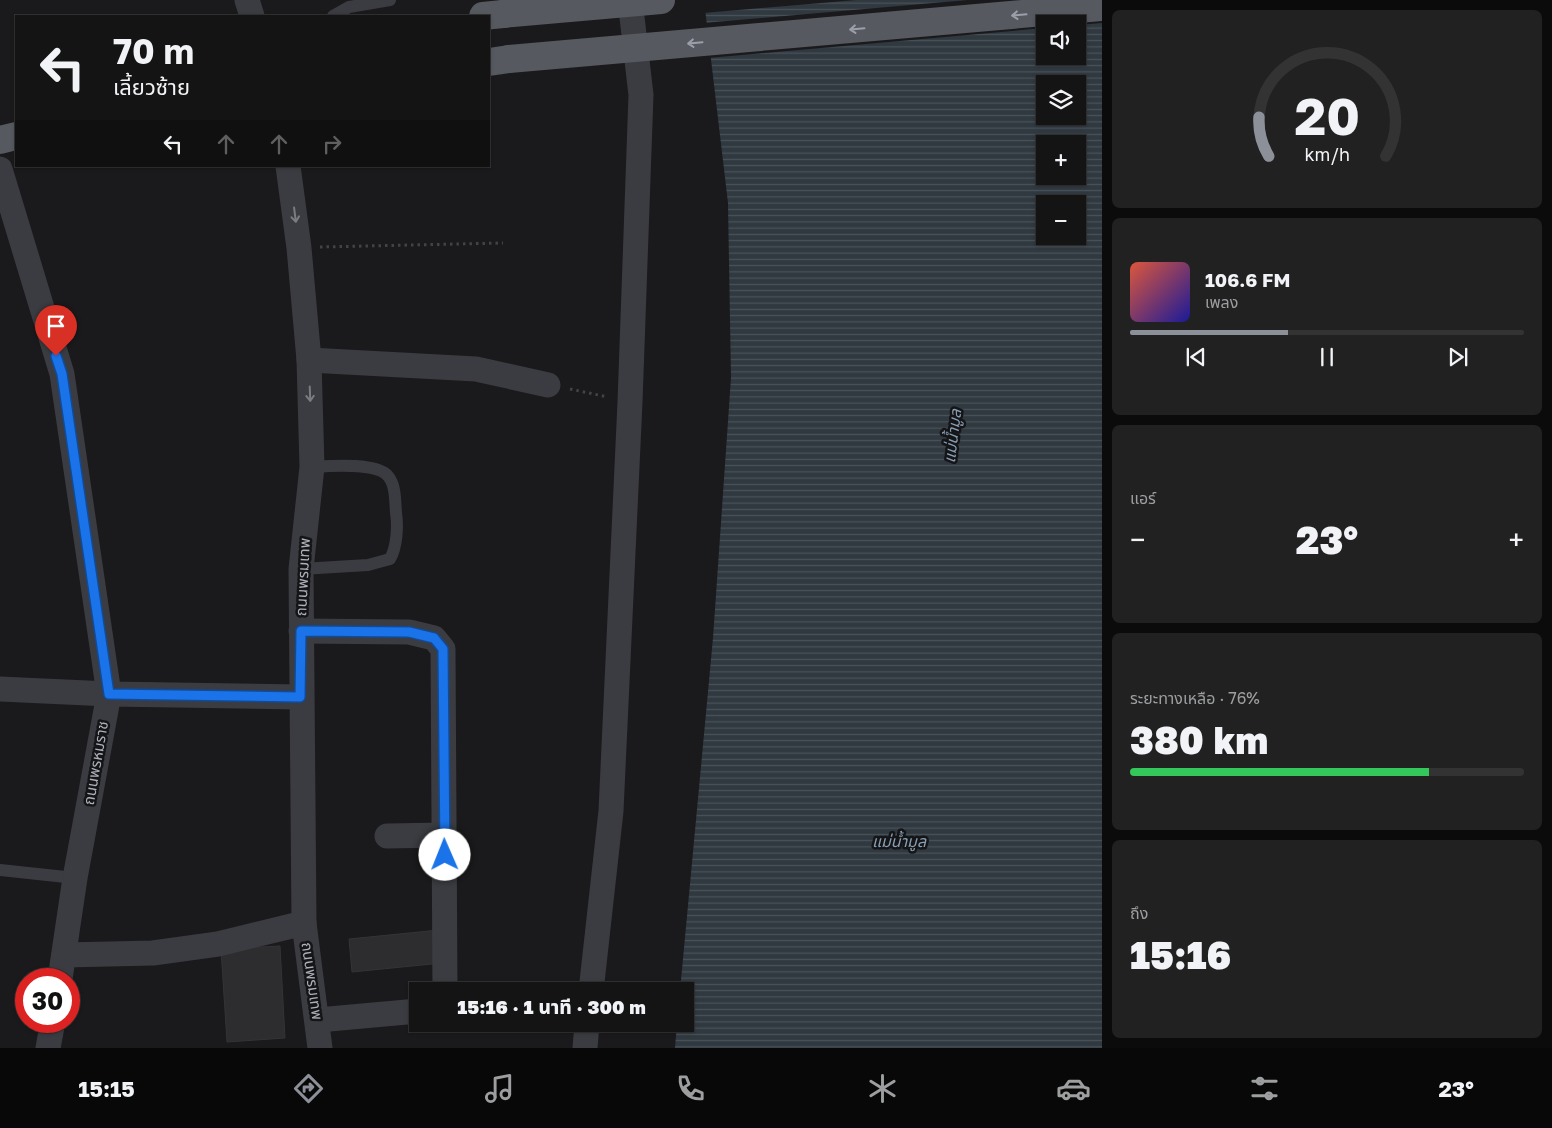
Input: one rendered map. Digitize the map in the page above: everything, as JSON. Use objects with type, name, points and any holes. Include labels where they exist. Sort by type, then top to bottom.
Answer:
[{"type":"main road","points":[[493,15],[661,0]]},
{"type":"main road","points":[[499,60],[1102,7]]},
{"type":"main road","points":[[0,140],[15,136]]},
{"type":"street","points":[[247,0],[252,15]]},
{"type":"street","points":[[592,982],[611,811],[630,402],[641,95],[630,0]]},
{"type":"street","name":"ถนนพรมเทพ","points":[[288,167],[299,248],[309,360],[312,467],[301,570],[300,697],[304,923],[318,1020],[320,1048]]},
{"type":"street","name":"ถนนพรหมราช","points":[[0,169],[62,374],[109,694],[75,878],[62,968]]},
{"type":"street","points":[[309,360],[476,369],[548,385]]},
{"type":"street","points":[[301,631],[409,632],[434,638],[443,649],[445,982]]},
{"type":"street","points":[[0,689],[109,694],[300,697]]},
{"type":"street","points":[[387,836],[445,835]]},
{"type":"street","points":[[64,955],[153,953],[218,944],[304,923]]},
{"type":"street","points":[[318,1020],[409,1011]]},
{"type":"street","points":[[585,1048],[587,1032]]},
{"type":"street","points":[[48,1048],[50,1033]]},
{"type":"lane","points":[[335,15],[349,7],[390,0]]},
{"type":"lane","points":[[301,570],[368,565],[390,559],[393,554],[397,522],[392,483],[382,471],[343,465],[312,467]]},
{"type":"lane","points":[[0,870],[75,878]]},
{"type":"path","points":[[299,248],[502,243]]},
{"type":"path","points":[[548,385],[630,402]]},
{"type":"water","name":"แม่น้ำมูล","points":[[704,0],[1102,0],[1102,1048],[675,1048],[676,1032],[694,1032],[694,982],[681,982],[713,638],[731,378],[728,203]]},
{"type":"pier","points":[[702,0],[856,0],[703,13]]},
{"type":"pier","points":[[968,0],[1102,0],[1102,23],[1086,24],[1086,15],[1036,15],[1036,29],[708,58],[704,23]]},
{"type":"building","points":[[439,930],[442,963],[352,972],[349,939]]},
{"type":"building","points":[[280,946],[285,1038],[227,1042],[221,949]]},
{"type":"route","points":[[56,356],[62,374],[109,694],[300,697],[301,631],[409,632],[434,638],[443,649],[445,855]]}]
